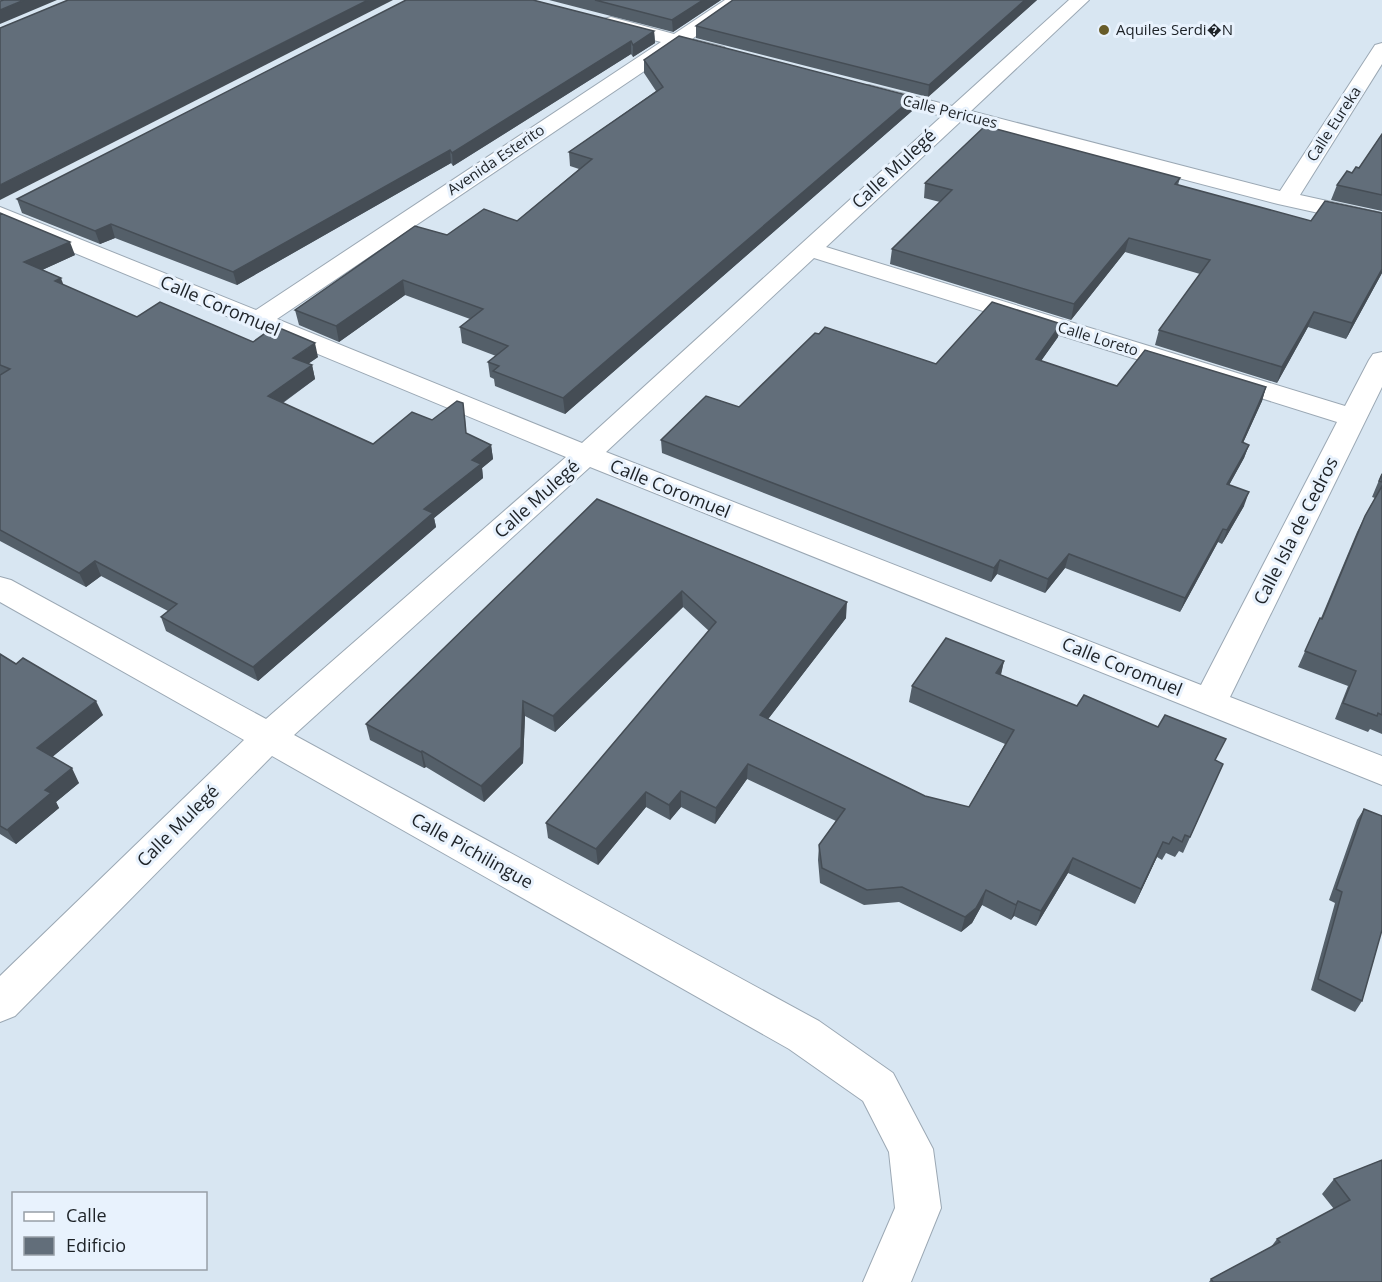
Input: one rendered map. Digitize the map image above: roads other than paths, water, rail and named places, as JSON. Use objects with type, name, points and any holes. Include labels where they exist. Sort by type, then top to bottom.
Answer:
[{"type":"street","name":"Avenida Esterito","points":[[256,321],[737,0]]},
{"type":"street","name":"Calle Mulegé","points":[[0,1003],[268,738],[586,455],[1080,0]]},
{"type":"street","points":[[586,17],[733,55]]},
{"type":"street","name":"Calle Eureka","points":[[1286,199],[1382,50]]},
{"type":"street","name":"Calle Pericues","points":[[844,85],[1286,199],[1382,220]]},
{"type":"street","name":"Calle Coromuel","points":[[7,209],[256,321],[586,455],[1382,771]]},
{"type":"street","name":"Calle Loreto","points":[[808,249],[1354,418]]},
{"type":"street","name":"Calle Isla de Cedros","points":[[1210,702],[1382,360]]},
{"type":"street","name":"Calle Pichilingue","points":[[0,588],[804,1035],[878,1087],[912,1149],[918,1208],[887,1282]]},
{"type":"place","name":"Aquiles Serdi�N","points":[[1104,30]]}]
